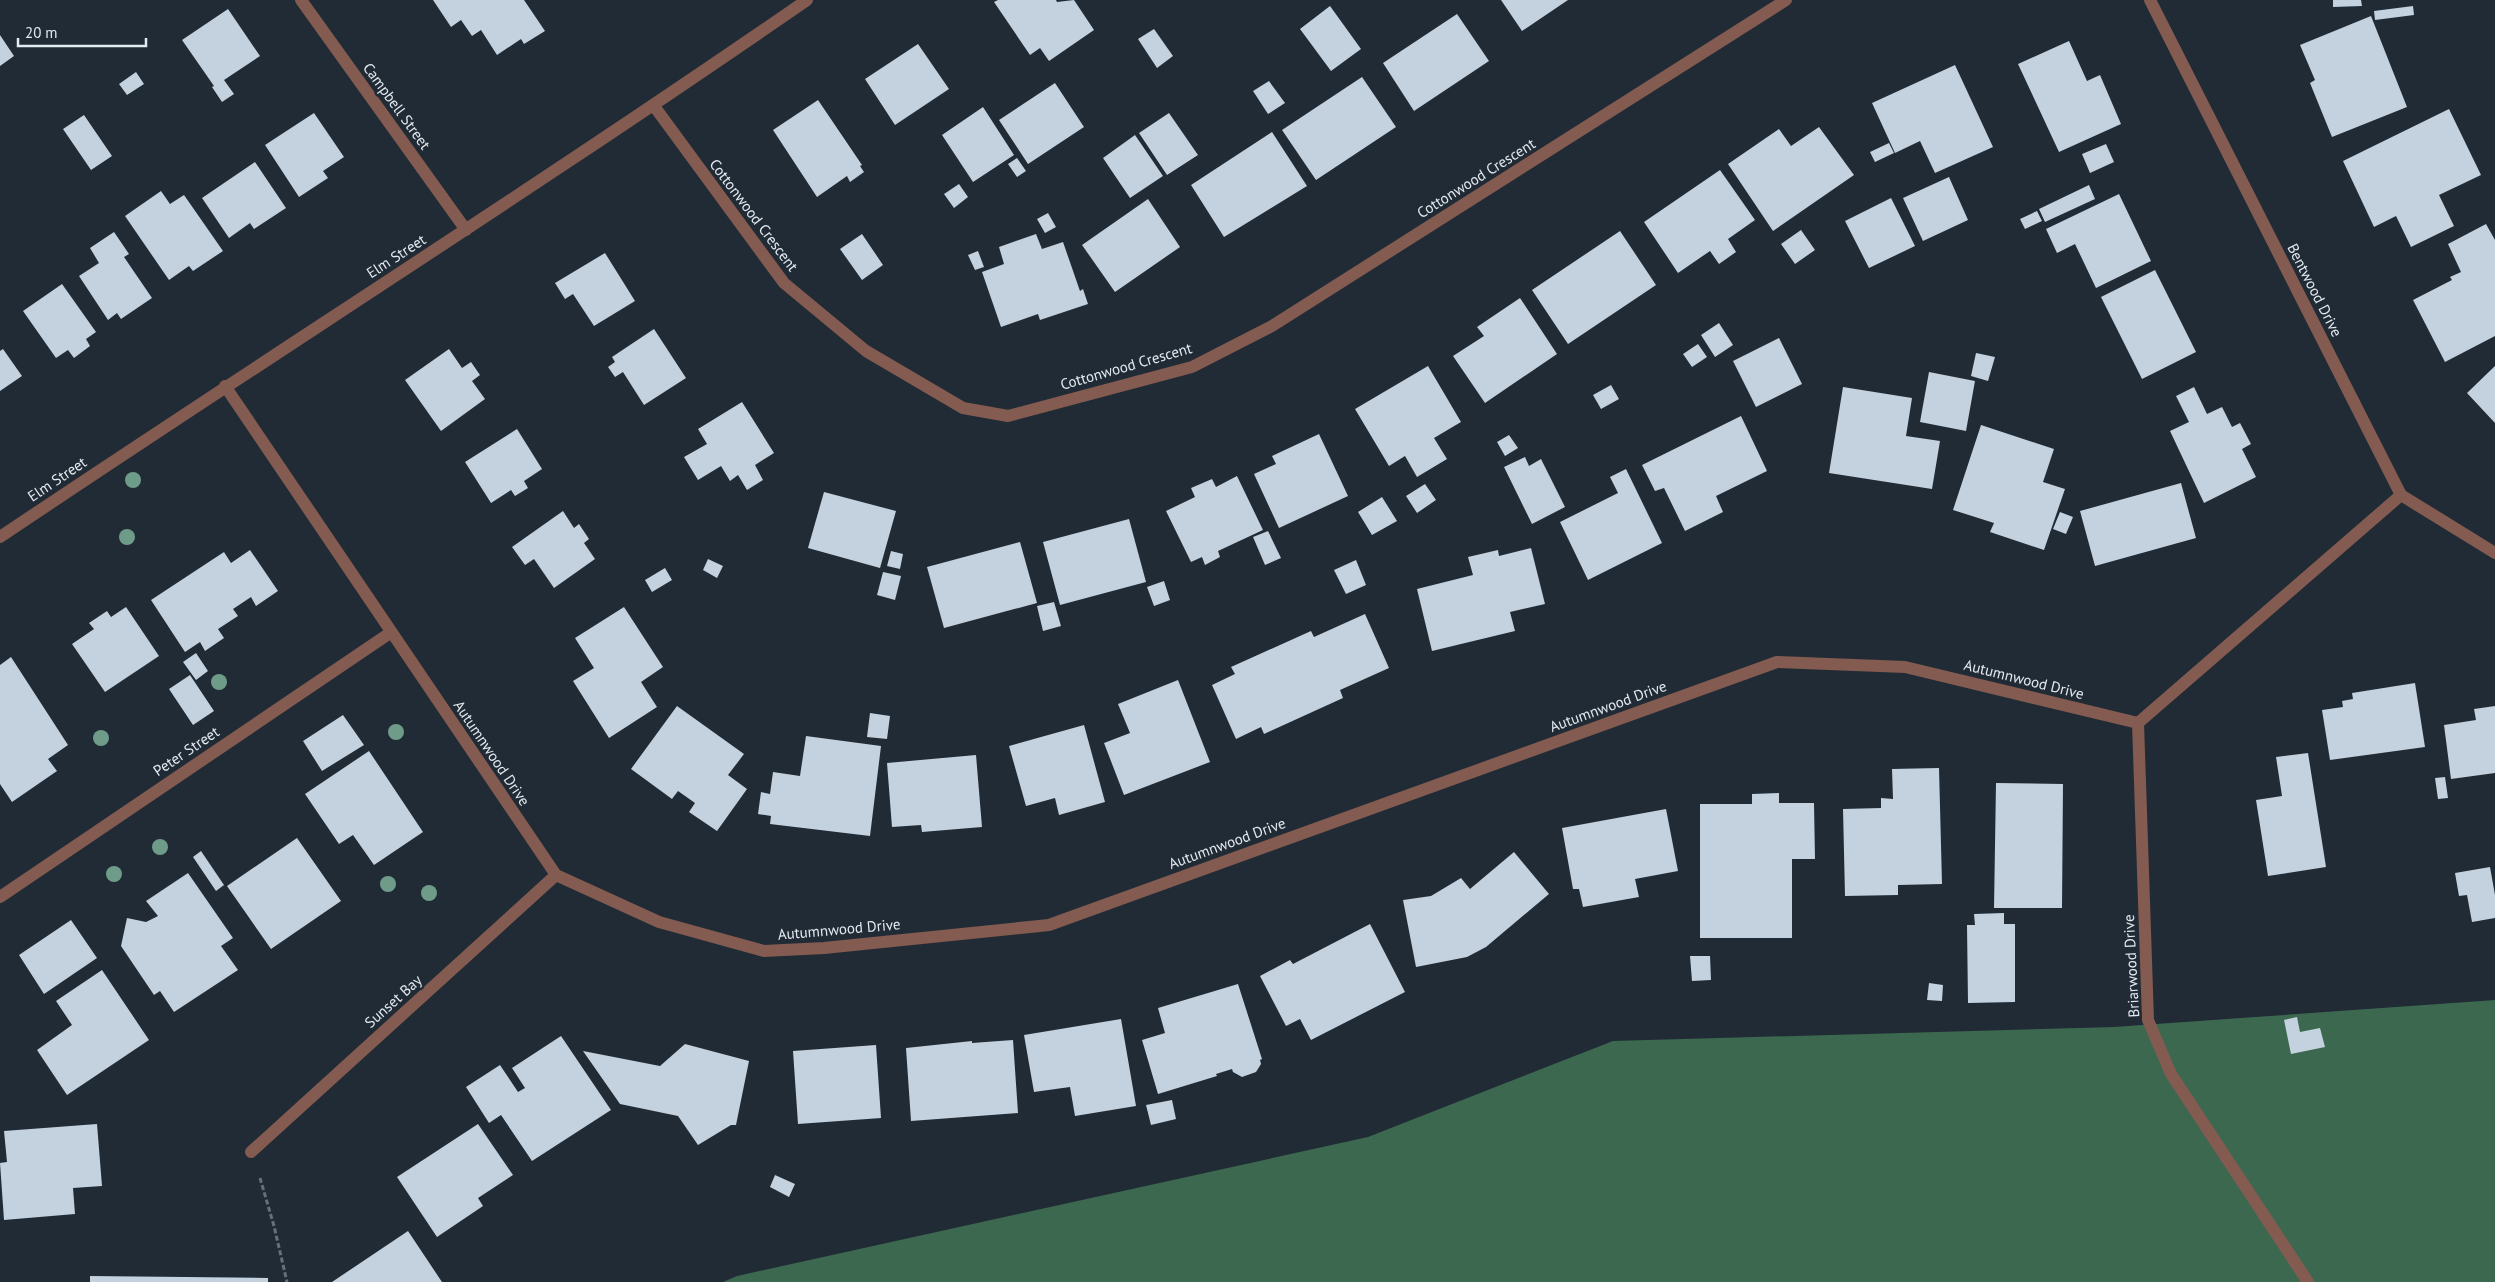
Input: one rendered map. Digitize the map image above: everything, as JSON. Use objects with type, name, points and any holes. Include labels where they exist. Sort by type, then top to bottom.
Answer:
[{"type":"street","name":"Campbell Street","points":[[301,0],[466,230]]},
{"type":"street","name":"Elm Street","points":[[0,537],[225,386],[654,106],[807,0]]},
{"type":"street","name":"Cottonwood Crescent","points":[[654,106],[784,283],[866,351],[963,408],[1008,416],[1192,367],[1272,326],[1786,0]]},
{"type":"street","name":"Bentwood Drive","points":[[2150,0],[2401,495]]},
{"type":"street","name":"Autumnwood Drive","points":[[225,386],[390,633],[556,875],[658,922],[764,951],[824,948],[1049,925],[1777,662],[1905,667],[2138,723]]},
{"type":"street","points":[[2138,723],[2401,495],[2495,553]]},
{"type":"street","name":"Peter Street","points":[[0,897],[390,633]]},
{"type":"street","name":"Briarwood Drive","points":[[2138,723],[2148,1020],[2171,1074],[2308,1282]]},
{"type":"street","name":"Sunset Bay","points":[[251,1152],[556,875]]},
{"type":"path","points":[[251,1152],[274,1226],[287,1282]]},
{"type":"green space","points":[[2495,1000],[2495,1282],[723,1282],[737,1276],[1368,1137],[1613,1041],[2114,1027]]},
{"type":"building","points":[[433,0],[524,0],[545,31],[524,44],[521,39],[497,55],[481,30],[472,36],[461,20],[451,27]]},
{"type":"building","points":[[998,0],[1056,0],[1057,2],[1074,0],[1094,30],[1049,61],[1040,48],[1030,55],[994,2]]},
{"type":"building","points":[[1501,0],[1568,0],[1522,31]]},
{"type":"building","points":[[2333,0],[2361,0],[2362,6],[2333,7]]},
{"type":"building","points":[[1330,6],[1361,49],[1331,71],[1300,29]]},
{"type":"building","points":[[2413,6],[2414,15],[2375,20],[2374,11]]},
{"type":"building","points":[[228,9],[260,56],[224,80],[234,94],[222,102],[212,87],[214,86],[182,40]]},
{"type":"building","points":[[1457,14],[1489,61],[1414,111],[1383,63]]},
{"type":"building","points":[[2371,16],[2407,107],[2332,137],[2310,83],[2315,80],[2300,45]]},
{"type":"building","points":[[1154,29],[1173,56],[1157,68],[1138,39]]},
{"type":"building","points":[[0,35],[14,56],[0,66]]},
{"type":"building","points":[[2069,41],[2087,81],[2100,75],[2121,124],[2059,152],[2018,64]]},
{"type":"building","points":[[918,44],[949,89],[895,125],[865,79]]},
{"type":"building","points":[[1955,65],[1993,147],[1935,173],[1920,141],[1895,153],[1872,103]]},
{"type":"building","points":[[136,72],[144,84],[127,95],[119,84]]},
{"type":"building","points":[[1362,77],[1396,127],[1316,180],[1282,130]]},
{"type":"building","points":[[1269,81],[1285,103],[1268,114],[1253,91]]},
{"type":"building","points":[[1055,83],[1084,127],[1028,164],[999,120]]},
{"type":"building","points":[[818,100],[862,165],[860,166],[864,172],[850,182],[847,176],[817,197],[773,130]]},
{"type":"building","points":[[983,107],[1014,155],[973,182],[942,135]]},
{"type":"building","points":[[2449,109],[2481,175],[2439,195],[2454,226],[2411,247],[2396,216],[2374,227],[2343,161]]},
{"type":"building","points":[[314,113],[344,157],[323,171],[328,178],[299,197],[265,145]]},
{"type":"building","points":[[1169,113],[1198,155],[1167,175],[1139,133]]},
{"type":"building","points":[[84,115],[112,156],[91,170],[63,129]]},
{"type":"building","points":[[1819,127],[1854,175],[1773,231],[1728,164],[1779,129],[1791,146]]},
{"type":"building","points":[[1272,132],[1307,186],[1224,237],[1191,185]]},
{"type":"building","points":[[1135,135],[1163,176],[1130,198],[1103,158]]},
{"type":"building","points":[[1889,143],[1894,153],[1875,162],[1870,152]]},
{"type":"building","points":[[2106,144],[2114,162],[2090,173],[2082,154]]},
{"type":"building","points":[[1017,158],[1026,171],[1017,177],[1008,164]]},
{"type":"building","points":[[255,162],[286,208],[254,229],[250,223],[229,238],[202,198]]},
{"type":"building","points":[[1720,170],[1755,220],[1728,239],[1736,252],[1719,264],[1710,251],[1678,273],[1644,222]]},
{"type":"building","points":[[1949,177],[1968,220],[1923,241],[1903,198]]},
{"type":"building","points":[[959,184],[968,197],[954,208],[944,194]]},
{"type":"building","points":[[2089,185],[2095,199],[2045,222],[2039,209]]},
{"type":"building","points":[[161,191],[170,204],[184,195],[223,251],[193,271],[189,266],[169,280],[125,216]]},
{"type":"building","points":[[2119,194],[2151,261],[2096,288],[2075,244],[2057,253],[2046,229]]},
{"type":"building","points":[[1891,198],[1915,246],[1869,268],[1845,221]]},
{"type":"building","points":[[1148,199],[1180,247],[1115,292],[1082,245]]},
{"type":"building","points":[[2037,211],[2042,221],[2025,229],[2020,219]]},
{"type":"building","points":[[1048,213],[1056,227],[1045,233],[1037,219]]},
{"type":"building","points":[[2486,224],[2495,240],[2495,336],[2445,362],[2413,300],[2452,280],[2450,277],[2461,272],[2448,244]]},
{"type":"building","points":[[1801,230],[1815,250],[1795,264],[1781,244]]},
{"type":"building","points":[[1620,231],[1656,285],[1568,344],[1532,290]]},
{"type":"building","points":[[114,232],[129,254],[124,257],[152,298],[121,319],[117,313],[108,320],[79,276],[99,263],[90,248]]},
{"type":"building","points":[[862,234],[883,265],[862,280],[840,249]]},
{"type":"building","points":[[1036,234],[1042,249],[1063,242],[1080,291],[1083,289],[1088,304],[1040,320],[1038,314],[1001,327],[982,272],[1004,264],[999,247]]},
{"type":"building","points":[[978,251],[984,267],[975,270],[968,255]]},
{"type":"building","points":[[605,253],[635,301],[594,326],[573,294],[565,299],[555,283]]},
{"type":"building","points":[[2155,270],[2196,352],[2142,379],[2101,297]]},
{"type":"building","points":[[62,284],[96,332],[86,339],[90,346],[74,358],[68,350],[56,358],[23,311]]},
{"type":"building","points":[[1520,298],[1557,354],[1485,403],[1453,356],[1484,336],[1477,327]]},
{"type":"building","points":[[1719,323],[1733,345],[1715,357],[1701,335]]},
{"type":"building","points":[[654,329],[686,378],[644,405],[623,372],[615,377],[608,367],[615,362],[612,357]]},
{"type":"building","points":[[1779,338],[1802,384],[1756,407],[1733,361]]},
{"type":"building","points":[[1698,344],[1707,357],[1692,367],[1683,354]]},
{"type":"building","points":[[3,349],[22,376],[0,391],[0,351]]},
{"type":"building","points":[[449,349],[462,368],[471,362],[480,375],[472,381],[485,399],[441,431],[405,380]]},
{"type":"building","points":[[1976,353],[1995,357],[1988,381],[1971,376]]},
{"type":"building","points":[[1428,366],[1461,422],[1434,438],[1447,459],[1417,477],[1405,456],[1389,466],[1355,409]]},
{"type":"building","points":[[2495,366],[2495,423],[2467,393]]},
{"type":"building","points":[[1929,372],[1975,381],[1966,431],[1920,422]]},
{"type":"building","points":[[1611,385],[1619,399],[1601,409],[1593,395]]},
{"type":"building","points":[[1843,387],[1912,398],[1906,436],[1940,441],[1932,489],[1829,473]]},
{"type":"building","points":[[2194,387],[2207,414],[2222,407],[2232,427],[2240,423],[2251,444],[2242,449],[2256,477],[2204,503],[2170,431],[2189,422],[2176,396]]},
{"type":"building","points":[[742,402],[774,453],[755,465],[763,480],[747,490],[738,475],[730,481],[721,466],[698,480],[684,457],[707,444],[698,429]]},
{"type":"building","points":[[1741,416],[1767,471],[1716,496],[1723,512],[1685,531],[1664,488],[1655,491],[1642,465]]},
{"type":"building","points":[[1981,425],[2054,449],[2043,482],[2065,489],[2044,550],[1990,532],[1994,523],[1953,510]]},
{"type":"building","points":[[517,429],[542,469],[524,481],[528,488],[515,496],[511,490],[491,503],[465,462]]},
{"type":"building","points":[[1319,434],[1348,496],[1279,528],[1254,474],[1276,464],[1272,456]]},
{"type":"building","points":[[1509,435],[1518,448],[1505,456],[1497,442]]},
{"type":"building","points":[[1525,457],[1529,466],[1541,459],[1565,507],[1532,524],[1504,467]]},
{"type":"building","points":[[1626,469],[1662,543],[1588,580],[1560,522],[1618,493],[1610,477]]},
{"type":"building","points":[[1237,476],[1263,530],[1218,551],[1220,557],[1205,565],[1202,557],[1191,562],[1166,511],[1195,497],[1191,488],[1212,479],[1216,487]]},
{"type":"building","points":[[2181,483],[2196,538],[2095,566],[2080,511]]},
{"type":"building","points":[[1425,484],[1436,500],[1417,513],[1406,496]]},
{"type":"building","points":[[824,492],[896,511],[880,568],[808,548]]},
{"type":"building","points":[[1382,497],[1397,521],[1372,535],[1358,512]]},
{"type":"building","points":[[563,511],[574,528],[579,524],[589,539],[584,543],[595,559],[554,588],[534,559],[525,565],[512,547]]},
{"type":"building","points":[[2060,512],[2073,517],[2066,534],[2053,529]]},
{"type":"building","points":[[1129,519],[1146,582],[1060,605],[1043,542]]},
{"type":"building","points":[[1268,531],[1281,558],[1265,565],[1253,537]]},
{"type":"building","points":[[1020,542],[1037,603],[944,628],[927,567]]},
{"type":"building","points":[[1531,548],[1545,604],[1510,612],[1515,631],[1432,651],[1417,589],[1473,575],[1468,557],[1498,550],[1499,556]]},
{"type":"building","points":[[250,550],[278,591],[256,606],[251,597],[233,609],[238,616],[218,629],[224,638],[205,651],[200,642],[185,652],[151,600],[224,552],[231,563]]},
{"type":"building","points":[[891,551],[903,554],[900,569],[887,566]]},
{"type":"building","points":[[708,559],[723,566],[717,578],[703,570]]},
{"type":"building","points":[[1356,560],[1366,585],[1346,594],[1334,570]]},
{"type":"building","points":[[665,568],[672,580],[652,592],[645,580]]},
{"type":"building","points":[[883,572],[901,576],[895,600],[877,595]]},
{"type":"building","points":[[1164,581],[1170,600],[1154,606],[1147,587]]},
{"type":"building","points":[[1054,602],[1061,626],[1043,631],[1037,606]]},
{"type":"building","points":[[126,607],[159,656],[105,692],[72,644],[94,629],[89,623],[107,611],[111,617]]},
{"type":"building","points":[[624,607],[663,667],[641,682],[657,707],[609,738],[573,681],[594,668],[575,638]]},
{"type":"building","points":[[1365,614],[1389,668],[1340,690],[1343,698],[1264,734],[1261,727],[1236,739],[1212,685],[1235,674],[1231,667],[1311,631],[1314,637]]},
{"type":"building","points":[[196,653],[208,671],[196,680],[183,662]]},
{"type":"building","points":[[11,657],[68,745],[48,759],[57,771],[12,802],[0,784],[0,665]]},
{"type":"building","points":[[190,675],[214,711],[193,725],[169,689]]},
{"type":"building","points":[[1178,680],[1210,762],[1124,795],[1104,743],[1130,733],[1118,704]]},
{"type":"building","points":[[2415,683],[2425,747],[2330,760],[2322,710],[2343,707],[2342,701],[2353,699],[2352,693]]},
{"type":"building","points":[[677,706],[744,754],[728,775],[747,789],[717,831],[689,812],[695,803],[678,791],[672,799],[631,769]]},
{"type":"building","points":[[2495,706],[2495,773],[2451,779],[2444,725],[2476,720],[2474,709]]},
{"type":"building","points":[[870,713],[890,716],[887,739],[867,737]]},
{"type":"building","points":[[343,715],[364,745],[322,771],[303,741]]},
{"type":"building","points":[[1084,725],[1105,802],[1059,815],[1055,798],[1026,806],[1009,746]]},
{"type":"building","points":[[806,736],[881,746],[870,836],[770,824],[771,816],[758,814],[761,792],[770,794],[773,772],[800,776]]},
{"type":"building","points":[[369,751],[423,832],[374,865],[353,835],[339,844],[305,794]]},
{"type":"building","points":[[2308,753],[2326,867],[2268,876],[2256,800],[2282,796],[2276,757]]},
{"type":"building","points":[[976,755],[982,827],[922,832],[921,825],[892,827],[887,763]]},
{"type":"building","points":[[1939,768],[1942,884],[1898,885],[1898,895],[1845,896],[1843,809],[1881,808],[1881,798],[1893,799],[1892,769]]},
{"type":"building","points":[[2445,777],[2448,798],[2438,799],[2435,778]]},
{"type":"building","points":[[1996,783],[2063,784],[2062,908],[1994,908]]},
{"type":"building","points":[[1779,793],[1779,803],[1814,803],[1815,859],[1792,859],[1792,938],[1700,938],[1700,804],[1752,804],[1752,794]]},
{"type":"building","points":[[1666,809],[1678,871],[1635,879],[1639,897],[1583,907],[1579,889],[1573,889],[1562,828]]},
{"type":"building","points":[[297,838],[341,901],[271,949],[227,886]]},
{"type":"building","points":[[201,851],[224,885],[216,891],[193,857]]},
{"type":"building","points":[[1514,852],[1549,894],[1486,947],[1467,957],[1416,967],[1403,900],[1431,896],[1461,878],[1470,889]]},
{"type":"building","points":[[2490,867],[2495,895],[2495,918],[2472,922],[2467,895],[2459,896],[2455,873]]},
{"type":"building","points":[[188,873],[233,938],[221,946],[238,970],[174,1012],[160,991],[154,995],[121,946],[127,918],[146,922],[158,916],[146,901]]},
{"type":"building","points":[[2004,913],[2004,924],[2015,924],[2015,1002],[1968,1003],[1967,925],[1975,925],[1974,914]]},
{"type":"building","points":[[71,920],[97,958],[44,994],[19,955]]},
{"type":"building","points":[[1370,924],[1405,992],[1311,1040],[1300,1019],[1286,1026],[1260,976],[1290,960],[1293,964]]},
{"type":"building","points":[[1690,956],[1710,956],[1711,980],[1692,981]]},
{"type":"building","points":[[102,970],[149,1040],[67,1095],[37,1050],[72,1025],[56,1001]]},
{"type":"building","points":[[1929,983],[1943,985],[1942,1001],[1927,1000]]},
{"type":"building","points":[[1238,984],[1262,1059],[1256,1072],[1242,1077],[1233,1072],[1232,1069],[1216,1074],[1217,1076],[1158,1094],[1142,1040],[1165,1033],[1158,1008]]},
{"type":"building","points":[[2297,1017],[2300,1032],[2320,1028],[2325,1047],[2291,1054],[2284,1020]]},
{"type":"building","points":[[1121,1019],[1136,1106],[1075,1116],[1070,1087],[1034,1092],[1024,1035]]},
{"type":"building","points":[[561,1036],[611,1110],[532,1161],[501,1115],[489,1123],[466,1087],[500,1065],[518,1092],[525,1088],[512,1068]]},
{"type":"building","points":[[1013,1040],[1018,1113],[911,1121],[906,1048],[972,1041],[972,1043]]},
{"type":"building","points":[[685,1044],[749,1061],[736,1125],[731,1125],[698,1145],[678,1116],[620,1104],[583,1051],[660,1066]]},
{"type":"building","points":[[876,1045],[881,1118],[798,1124],[793,1051]]},
{"type":"building","points":[[1172,1100],[1176,1119],[1151,1125],[1146,1105]]},
{"type":"building","points":[[97,1124],[102,1186],[73,1188],[75,1214],[4,1220],[0,1163],[7,1162],[4,1131]]},
{"type":"building","points":[[478,1124],[513,1175],[478,1198],[483,1206],[437,1237],[397,1177]]},
{"type":"building","points":[[775,1175],[795,1184],[789,1197],[770,1187]]},
{"type":"building","points":[[408,1231],[442,1282],[332,1282]]},
{"type":"building","points":[[90,1276],[268,1278],[268,1282],[90,1282]]}]
